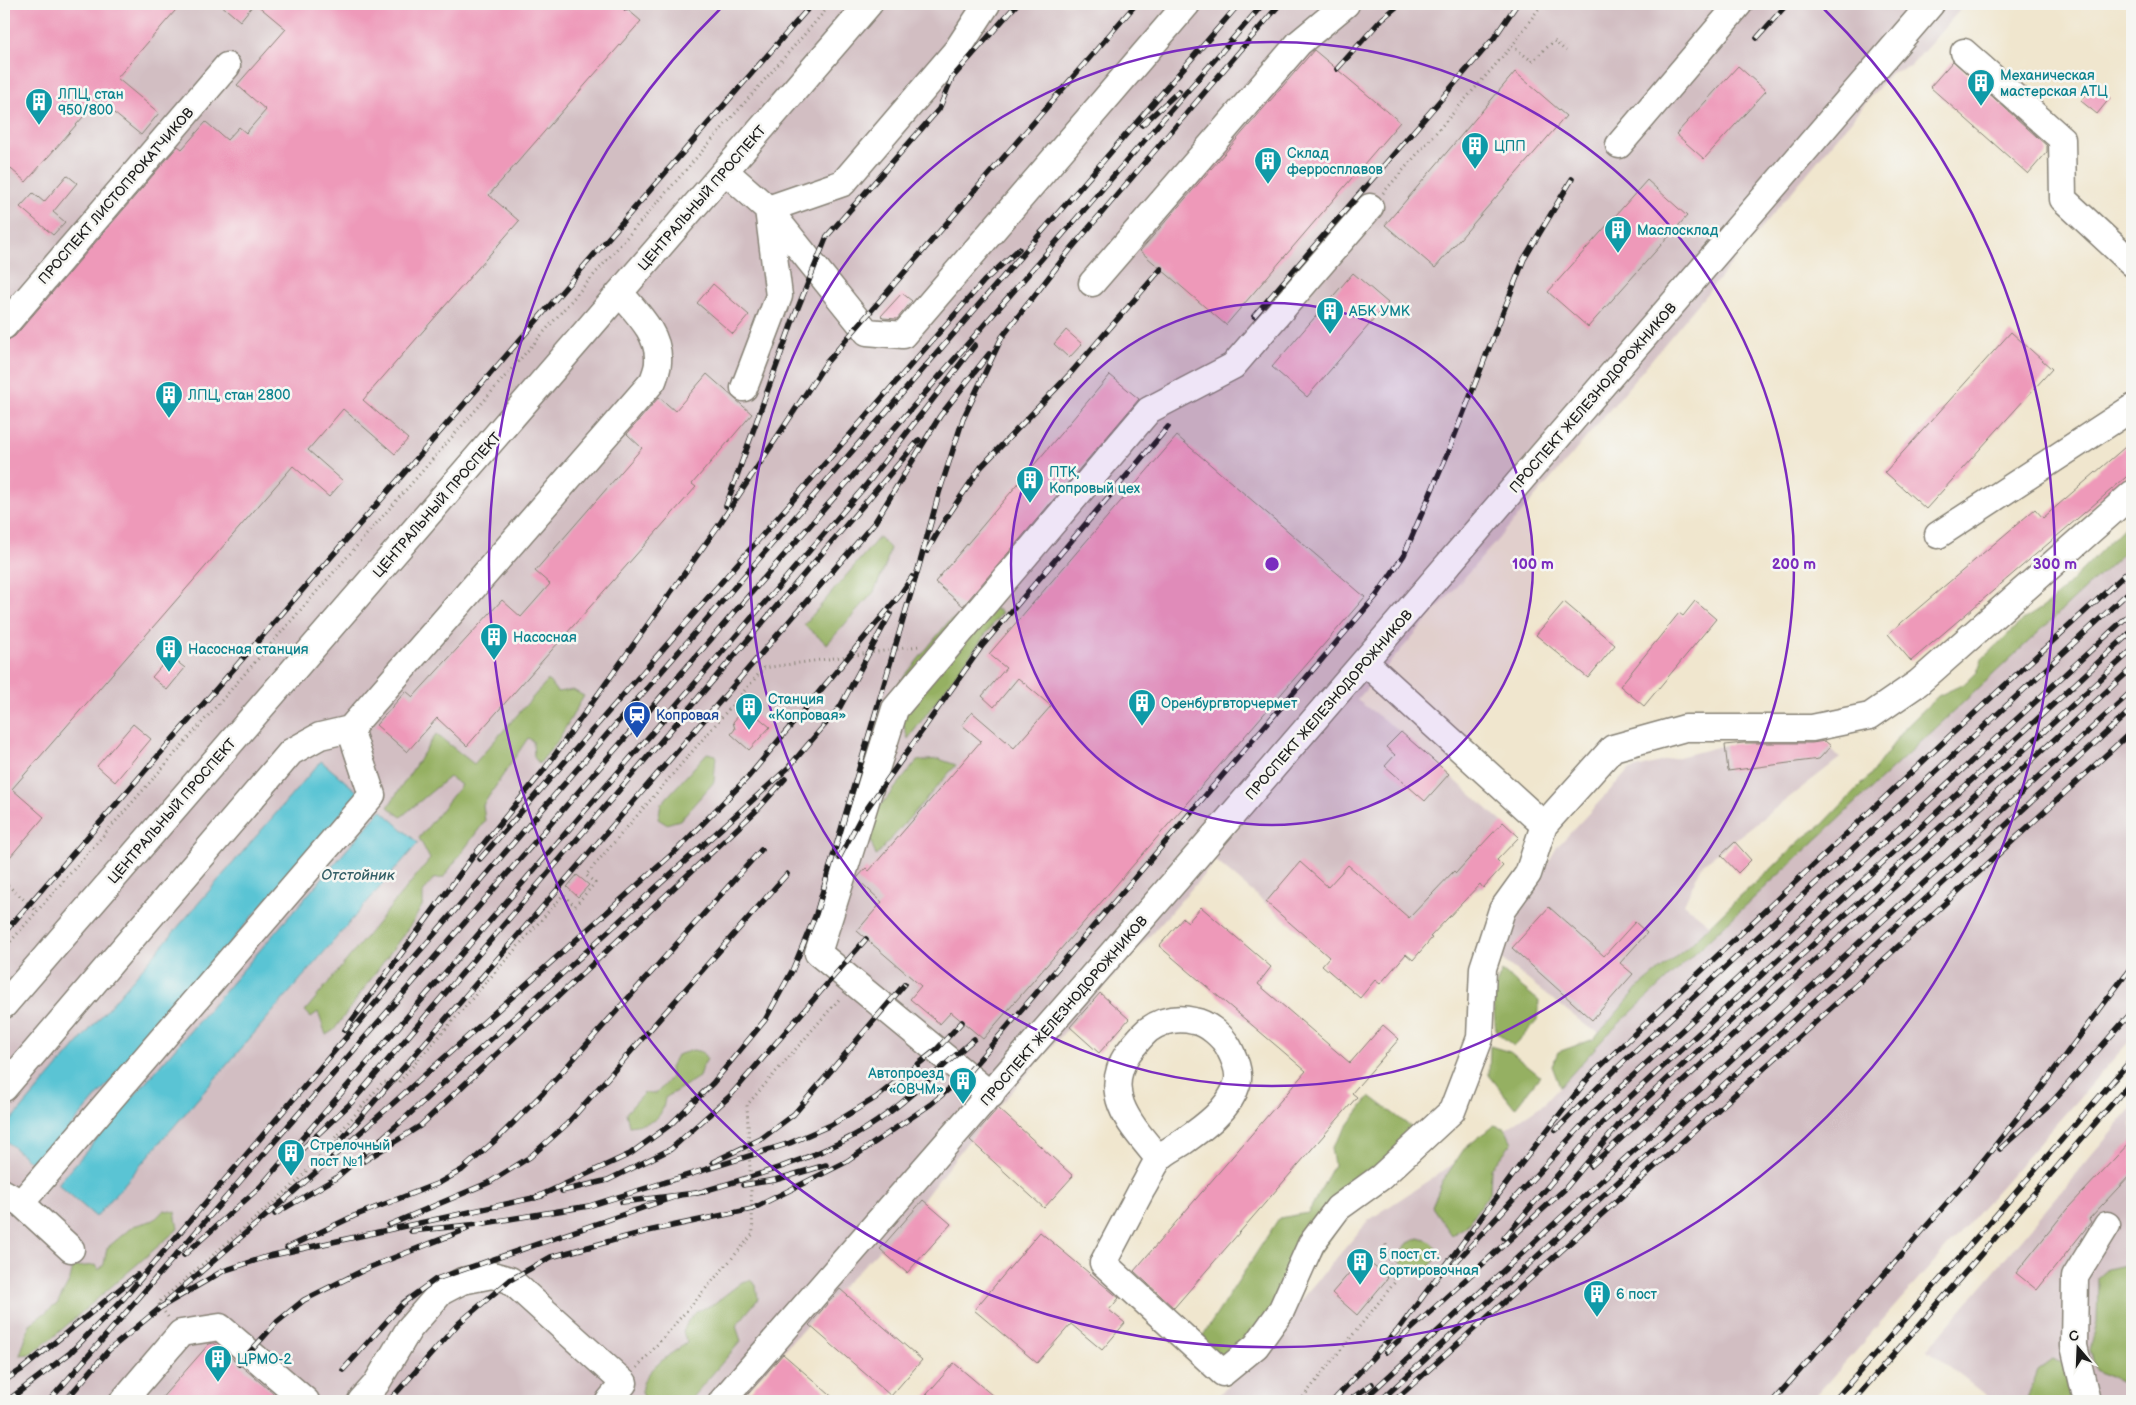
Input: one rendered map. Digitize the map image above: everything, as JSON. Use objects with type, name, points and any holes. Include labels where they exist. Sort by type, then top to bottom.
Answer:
[{"type":"street","name":"ЦЕНТРАЛЬНЫЙ ПРОСПЕКТ","points":[[4,1005],[869,4]]},
{"type":"street","points":[[768,209],[843,183],[957,50],[987,4]]},
{"type":"street","points":[[725,171],[768,209],[867,332],[903,335],[1187,4]]},
{"type":"street","points":[[1092,283],[1299,43],[1346,4]]},
{"type":"street","points":[[1619,145],[1739,4]]},
{"type":"street","name":"ПРОСПЕКТ ЖЕЛЕЗНОДОРОЖНИКОВ","points":[[722,1401],[991,1095],[1366,662],[1931,4]]},
{"type":"street","points":[[1964,52],[2062,139],[2063,199],[2132,263]]},
{"type":"street","name":"ПРОСПЕКТ ЛИСТОПРОКАТЧИКОВ","points":[[4,326],[227,66]]},
{"type":"street","points":[[991,1095],[818,953],[895,710],[1149,410],[1233,366],[1370,207]]},
{"type":"street","points":[[744,388],[779,296],[768,209]]},
{"type":"street","points":[[4,1088],[291,752],[320,736],[350,729],[653,381],[658,361],[655,344],[647,324],[620,293]]},
{"type":"street","points":[[1938,535],[2132,408]]},
{"type":"street","points":[[1159,1159],[1140,1136],[1121,1106],[1117,1092],[1117,1077],[1123,1061],[1134,1044],[1147,1031],[1161,1022],[1182,1018],[1199,1022],[1215,1032],[1226,1043],[1236,1061],[1238,1084],[1225,1106],[1198,1132],[1159,1159],[1103,1263],[1223,1373],[1256,1346],[1281,1311],[1311,1244],[1338,1208],[1381,1177],[1452,1111],[1480,1038],[1483,968],[1502,910],[1528,874],[1544,825],[1613,748],[1685,728],[1812,728],[1870,716],[1918,683],[2132,494]]},
{"type":"street","points":[[1366,662],[1544,825]]},
{"type":"street","points":[[71,1250],[12,1198],[372,795],[350,729]]},
{"type":"street","points":[[2087,1401],[2074,1346],[2075,1277],[2107,1225]]},
{"type":"street","points":[[361,1401],[376,1384],[409,1329],[441,1292],[462,1281],[492,1274],[510,1280],[616,1392]]},
{"type":"street","points":[[123,1401],[181,1334],[220,1328],[306,1401]]},
{"type":"path","points":[[4,949],[831,4]]},
{"type":"path","points":[[1370,207],[1512,46],[1542,4]]},
{"type":"path","points":[[1512,46],[1532,61],[1554,42],[1566,51]]},
{"type":"path","points":[[181,1334],[158,1303],[298,1181],[383,1082],[398,1083],[563,895],[576,906],[595,883],[586,875],[764,668],[952,642]]},
{"type":"path","points":[[4,882],[37,911]]},
{"type":"path","points":[[616,1392],[753,1234],[747,1105],[853,982]]},
{"type":"path","points":[[1300,1401],[1396,1282],[1385,1241]]},
{"type":"shaded area","points":[[4,4],[1965,4],[1911,66],[1891,73],[1571,456],[1357,700],[1401,732],[1519,837],[1498,860],[1503,866],[1483,888],[1474,890],[1442,924],[1413,960],[1363,918],[1329,957],[1216,861],[969,1140],[923,1200],[880,1249],[840,1289],[738,1401],[4,1401]]},
{"type":"shaded area","points":[[2132,545],[2132,1038],[1811,1401],[1214,1401],[1369,1220],[1545,1103],[1606,1036],[1588,1027],[1500,958],[1505,938],[1557,847],[1629,770],[1725,745],[1819,735],[1840,758],[1702,865],[1684,904],[1718,931]]},
{"type":"shaded area","points":[[2132,1108],[2132,1401],[1993,1401],[1927,1350]]},
{"type":"green space","points":[[2132,519],[2132,545],[1606,1036],[1560,1087],[1552,1066],[1558,1052],[1594,1039],[1639,987],[1689,946],[1801,840],[1822,825],[1867,779],[1907,726],[1938,696],[1966,683],[1977,672],[1982,659],[2023,620],[2051,602]]},
{"type":"green space","points":[[879,537],[890,548],[886,564],[874,592],[827,644],[804,625]]},
{"type":"green space","points":[[992,607],[1002,612],[908,739],[895,699],[895,688],[950,620]]},
{"type":"green space","points":[[548,680],[557,692],[573,690],[584,696],[557,742],[539,764],[534,757],[533,741],[528,738],[483,805],[485,821],[443,878],[433,879],[423,893],[423,904],[414,920],[334,1030],[326,1035],[318,1012],[311,1017],[305,1011],[430,859],[419,838],[461,785],[449,777],[401,817],[388,807],[436,734],[474,764]]},
{"type":"green space","points":[[707,753],[716,755],[714,782],[680,820],[666,824],[658,819],[661,804]]},
{"type":"green space","points":[[939,759],[956,765],[876,856],[871,842],[868,821],[917,761]]},
{"type":"green space","points":[[1502,971],[1539,1001],[1537,1021],[1514,1046],[1496,1032],[1492,993]]},
{"type":"green space","points":[[1490,1046],[1510,1052],[1540,1076],[1515,1108],[1489,1075]]},
{"type":"green space","points":[[693,1050],[702,1052],[707,1059],[699,1077],[665,1098],[661,1112],[654,1120],[629,1126],[626,1113],[644,1093],[657,1093],[671,1077],[670,1068],[677,1055]]},
{"type":"green space","points":[[1370,1096],[1415,1130],[1252,1338],[1225,1358],[1200,1340],[1279,1218],[1308,1213],[1334,1165],[1331,1148]]},
{"type":"green space","points":[[1494,1125],[1505,1128],[1512,1143],[1491,1169],[1490,1193],[1465,1227],[1452,1235],[1432,1207],[1442,1182],[1464,1149]]},
{"type":"green space","points":[[164,1210],[175,1212],[178,1229],[52,1338],[31,1354],[20,1355],[30,1324],[57,1304],[70,1280],[73,1267],[96,1265],[99,1270],[104,1264],[107,1248],[133,1226],[154,1220]]},
{"type":"green space","points":[[1419,1238],[1429,1241],[1441,1252],[1423,1276],[1404,1268],[1398,1256],[1408,1243]]},
{"type":"green space","points":[[2132,1249],[2132,1389],[2096,1370],[2090,1350],[2097,1323],[2098,1278],[2108,1269],[2125,1265]]},
{"type":"green space","points":[[750,1280],[756,1285],[758,1299],[736,1326],[741,1341],[689,1401],[648,1401],[642,1393],[642,1385],[662,1360],[687,1343],[683,1332],[688,1321],[697,1311],[712,1305],[742,1282]]},
{"type":"green space","points":[[2052,1360],[2064,1363],[2071,1380],[2069,1401],[2026,1401],[2038,1370]]},
{"type":"water","name":"Отстойник","points":[[321,761],[359,793],[36,1167],[4,1139],[4,1129]]},
{"type":"water","name":"Отстойник","points":[[381,810],[418,843],[96,1217],[58,1184]]},
{"type":"building","points":[[4,4],[181,4],[117,78],[159,113],[141,135],[98,100],[26,182],[4,163]]},
{"type":"building","points":[[220,4],[254,4],[240,21]]},
{"type":"building","name":"ЛПЦ, стан 2800","points":[[256,4],[621,4],[641,21],[489,195],[519,221],[363,400],[408,439],[395,454],[343,409],[308,450],[343,481],[329,497],[293,466],[12,789],[44,817],[4,864],[4,342],[15,336],[178,146],[182,149],[206,122],[227,140],[239,127],[246,133],[266,110],[237,85],[286,29]]},
{"type":"building","name":"Склад ферросплавов","points":[[1314,50],[1400,122],[1226,325],[1140,251]]},
{"type":"building","name":"Механическая мастерская АТЦ","points":[[1953,61],[2047,146],[2047,152],[2028,174],[1930,87]]},
{"type":"building","points":[[1738,66],[1766,91],[1704,159],[1676,134]]},
{"type":"building","name":"ЦПП","points":[[1515,72],[1566,116],[1435,268],[1385,225]]},
{"type":"building","points":[[2095,85],[2110,98],[2097,114],[2081,101]]},
{"type":"building","points":[[67,175],[77,183],[53,212],[65,222],[53,235],[20,207],[33,193],[44,202]]},
{"type":"building","name":"Маслосклад","points":[[1647,180],[1687,216],[1588,327],[1548,292]]},
{"type":"building","name":"АБК УМК","points":[[1353,273],[1388,303],[1307,397],[1272,367]]},
{"type":"building","points":[[713,284],[749,315],[733,334],[697,303]]},
{"type":"building","points":[[902,293],[912,301],[897,319],[883,318],[881,316]]},
{"type":"building","points":[[1066,330],[1082,344],[1069,358],[1054,344]]},
{"type":"building","points":[[2011,332],[2052,369],[1926,509],[1885,472]]},
{"type":"building","points":[[707,374],[752,414],[692,484],[696,487],[467,746],[437,718],[407,752],[376,725],[406,691],[413,697],[502,600],[521,617],[550,584],[535,571],[642,448],[627,434],[659,397],[675,411]]},
{"type":"building","points":[[1110,375],[1139,399],[963,606],[935,582]]},
{"type":"building","name":"Оренбургвторчермет","points":[[1177,436],[1365,597],[983,1039],[951,1012],[940,1024],[910,999],[921,986],[857,931],[882,902],[857,879],[866,868],[869,871],[981,741],[962,725],[972,712],[1014,748],[1051,706],[1018,678],[994,707],[982,696],[1006,668],[989,654]]},
{"type":"building","points":[[2132,441],[2132,472],[1911,661],[1888,634],[2035,509],[2043,518]]},
{"type":"building","points":[[1695,601],[1716,619],[1644,706],[1620,686],[1679,613],[1683,616]]},
{"type":"building","points":[[1564,602],[1615,645],[1588,678],[1536,635]]},
{"type":"building","name":"Насосная станция","points":[[170,656],[185,668],[167,690],[152,677]]},
{"type":"building","name":"Станция «Копровая»","points":[[751,711],[770,727],[749,750],[731,734],[735,729],[733,722],[740,714],[747,715]]},
{"type":"building","points":[[133,724],[151,739],[115,782],[97,766]]},
{"type":"building","points":[[1401,732],[1449,774],[1425,801],[1385,766],[1395,755],[1386,747]]},
{"type":"building","points":[[1825,741],[1831,746],[1819,759],[1728,771],[1725,745]]},
{"type":"building","points":[[1503,822],[1519,837],[1497,860],[1503,866],[1483,888],[1480,884],[1430,937],[1432,938],[1413,960],[1406,954],[1380,984],[1375,980],[1360,998],[1322,965],[1329,957],[1266,902],[1300,862],[1328,887],[1348,865],[1409,918],[1454,871],[1456,873]]},
{"type":"building","points":[[1735,842],[1751,860],[1738,873],[1721,855]]},
{"type":"building","points":[[577,875],[589,885],[578,897],[567,887]]},
{"type":"building","points":[[1201,907],[1271,967],[1258,984],[1350,1063],[1383,1025],[1399,1039],[1352,1093],[1357,1097],[1174,1308],[1134,1271],[1306,1071],[1159,946],[1183,918],[1188,922]]},
{"type":"building","points":[[1549,907],[1604,956],[1635,922],[1647,933],[1620,963],[1633,974],[1592,1020],[1512,948]]},
{"type":"building","points":[[1100,993],[1129,1019],[1099,1053],[1070,1027]]},
{"type":"building","points":[[998,1108],[1073,1176],[1044,1208],[970,1140]]},
{"type":"building","points":[[2132,1140],[2132,1173],[2089,1219],[2091,1222],[2037,1290],[2016,1273],[2067,1209]]},
{"type":"building","points":[[923,1200],[951,1224],[907,1273],[880,1249]]},
{"type":"building","points":[[1040,1232],[1119,1298],[1109,1310],[1125,1323],[1102,1350],[1071,1324],[1037,1363],[974,1310]]},
{"type":"building","name":"5 пост ст. Сортировочная","points":[[1363,1257],[1388,1278],[1357,1315],[1332,1293]]},
{"type":"building","points":[[840,1289],[922,1360],[891,1396],[809,1325]]},
{"type":"building","name":"ЦРМО-2","points":[[214,1343],[282,1401],[159,1401],[209,1344]]},
{"type":"building","points":[[783,1354],[837,1401],[742,1401]]},
{"type":"building","points":[[954,1363],[999,1401],[921,1401]]},
{"type":"railway","points":[[626,8],[630,4]]},
{"type":"railway","points":[[4,933],[812,4]]},
{"type":"railway","points":[[726,506],[793,320],[827,236],[939,109],[952,78],[1017,4]]},
{"type":"railway","points":[[345,1030],[471,859],[544,770],[721,522],[826,363],[1136,4]]},
{"type":"railway","points":[[7,1401],[70,1353],[125,1297],[412,960],[1239,4]]},
{"type":"railway","points":[[49,1401],[1263,4]]},
{"type":"railway","points":[[535,1198],[630,1154],[670,1125],[713,1083],[765,1020],[792,971],[816,914],[939,493],[963,419],[1002,337],[1070,250],[1280,4]]},
{"type":"railway","points":[[1337,69],[1382,19],[1400,4]]},
{"type":"railway","points":[[1254,316],[1494,38],[1517,4]]},
{"type":"railway","points":[[1757,38],[1787,4]]},
{"type":"railway","points":[[1142,125],[1179,91]]},
{"type":"railway","points":[[389,1401],[459,1323],[510,1280],[551,1257],[648,1231],[752,1209],[846,1162],[931,1104],[966,1075],[1377,595],[1404,555],[1447,455],[1524,259],[1572,179]]},
{"type":"railway","points":[[480,859],[984,281],[1019,249]]},
{"type":"railway","points":[[927,551],[945,520],[981,467],[1069,375],[1161,269]]},
{"type":"railway","points":[[184,1255],[261,1186],[867,484],[975,345]]},
{"type":"railway","points":[[335,1147],[875,522],[940,416],[989,354]]},
{"type":"railway","points":[[839,858],[861,817],[982,646],[1168,427]]},
{"type":"railway","points":[[302,1149],[352,1102],[919,440]]},
{"type":"railway","points":[[1333,1401],[1398,1330],[1521,1164],[1589,1077],[1953,733],[2132,568]]},
{"type":"railway","points":[[167,1301],[306,1181],[679,848],[749,776],[900,595],[912,577]]},
{"type":"railway","points":[[1556,1130],[1617,1068],[2132,589]]},
{"type":"railway","points":[[1454,1264],[1596,1110],[2132,612]]},
{"type":"railway","points":[[275,1214],[336,1178],[404,1119],[788,768],[840,707],[890,614]]},
{"type":"railway","points":[[1504,1238],[1602,1123],[2132,631]]},
{"type":"railway","points":[[1386,1352],[1565,1189],[1622,1121],[2132,650]]},
{"type":"railway","points":[[1591,1166],[2132,668]]},
{"type":"railway","points":[[1362,1401],[2132,691]]},
{"type":"railway","points":[[1380,1401],[2132,709]]},
{"type":"railway","points":[[1394,1401],[1841,999],[2132,731]]},
{"type":"railway","points":[[364,1161],[420,1126],[758,809],[785,779]]},
{"type":"railway","points":[[287,1248],[354,1216],[439,1183],[462,1170],[499,1137],[543,1093],[761,850]]},
{"type":"railway","points":[[389,1225],[490,1182],[530,1157],[567,1124],[787,874]]},
{"type":"railway","points":[[562,1191],[608,1180],[671,1149],[730,1096],[866,939]]},
{"type":"railway","points":[[1773,1401],[1974,1172],[2034,1097],[2132,966]]},
{"type":"railway","points":[[713,1162],[761,1139],[794,1114],[905,984]]},
{"type":"railway","points":[[2000,1149],[2052,1102],[2132,1012]]},
{"type":"railway","points":[[411,1231],[479,1224],[589,1206],[790,1143],[831,1125],[877,1097],[936,1050],[962,1022]]},
{"type":"railway","points":[[697,1193],[797,1161],[855,1135],[902,1103],[974,1039]]},
{"type":"railway","points":[[1834,1401],[2132,1059]]},
{"type":"railway","points":[[1853,1401],[2132,1081]]},
{"type":"railway","points":[[743,1185],[775,1180],[826,1165]]},
{"type":"railway","points":[[622,1202],[704,1192]]},
{"type":"railway","points":[[343,1370],[403,1303],[436,1279],[680,1195]]},
{"type":"railway","points":[[65,1401],[109,1350],[161,1307],[223,1271],[269,1256],[542,1196]]},
{"type":"railway","points":[[239,1364],[277,1322],[304,1300],[370,1267],[467,1229]]},
{"type":"railway","points":[[4,1381],[21,1370],[137,1275]]},
{"type":"railway","points":[[1348,1401],[1372,1384]]},
{"type":"place","name":"Механическая мастерская АТЦ","points":[[1981,107]]},
{"type":"place","name":"ЛПЦ, стан 950/800","points":[[39,126]]},
{"type":"place","name":"ЦПП","points":[[1475,170]]},
{"type":"place","name":"Склад ферросплавов","points":[[1268,185]]},
{"type":"place","name":"Маслосклад","points":[[1618,254]]},
{"type":"place","name":"АБК УМК","points":[[1330,335]]},
{"type":"place","name":"ЛПЦ, стан 2800","points":[[169,419]]},
{"type":"place","name":"ПТК, Копровый цех","points":[[1030,504]]},
{"type":"place","name":"Насосная","points":[[494,661]]},
{"type":"place","name":"Насосная станция","points":[[169,673]]},
{"type":"place","name":"Оренбургвторчермет","points":[[1142,727]]},
{"type":"place","name":"Станция «Копровая»","points":[[749,731]]},
{"type":"place","name":"Копровая","points":[[637,739]]},
{"type":"place","name":"Автопроезд «ОВЧМ»","points":[[963,1105]]},
{"type":"place","name":"Стрелочный пост №1","points":[[291,1177]]},
{"type":"place","name":"5 пост ст. Сортировочная","points":[[1360,1286]]},
{"type":"place","name":"6 пост","points":[[1597,1318]]},
{"type":"place","name":"ЦРМО-2","points":[[218,1383]]}]
